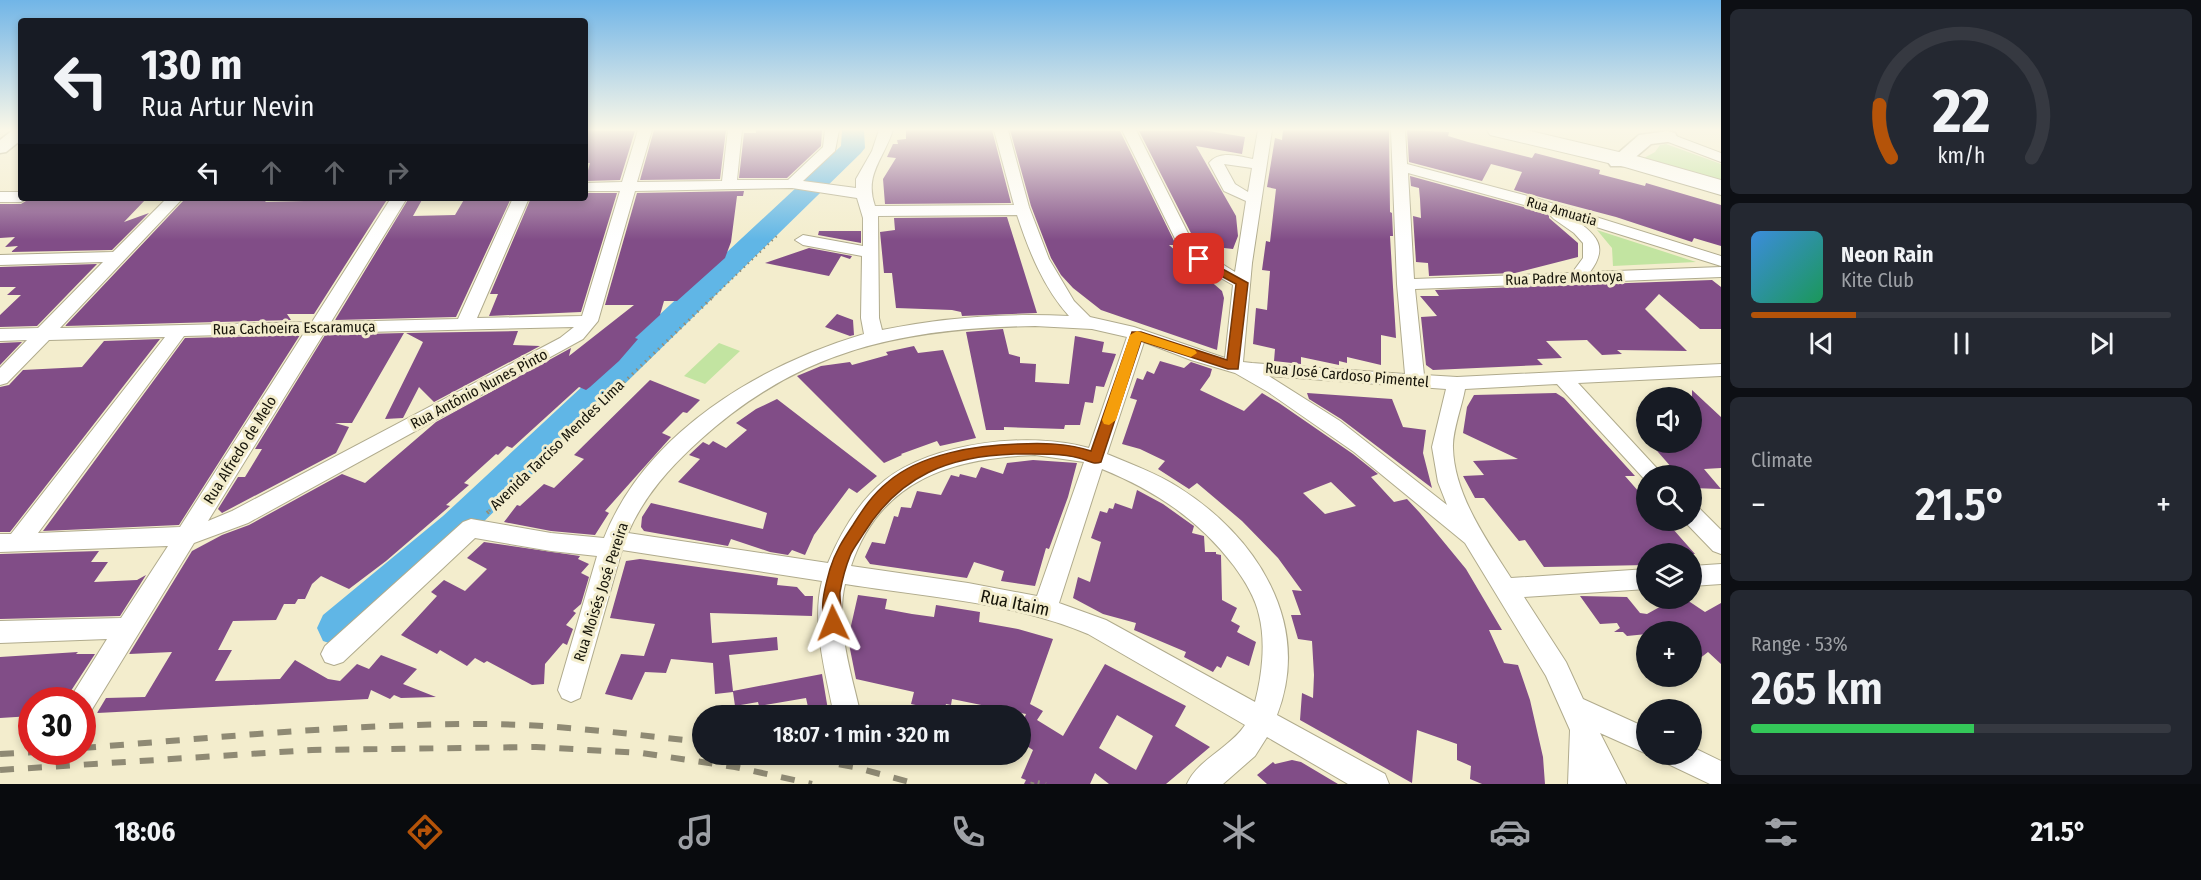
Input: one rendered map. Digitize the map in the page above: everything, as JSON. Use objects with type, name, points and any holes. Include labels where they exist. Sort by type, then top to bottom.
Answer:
[{"type":"main road","points":[[1635,167],[1721,196]]},
{"type":"main road","points":[[1641,167],[1721,188]]},
{"type":"street","points":[[589,321],[634,167]]},
{"type":"street","points":[[729,184],[731,167]]},
{"type":"street","points":[[797,184],[813,167]]},
{"type":"street","points":[[870,167],[863,179],[863,194],[870,218],[870,318],[874,337]]},
{"type":"street","points":[[1011,167],[1022,210],[1057,290],[1070,309],[1085,323]]},
{"type":"street","points":[[1147,167],[1188,250],[1199,259],[1242,283]]},
{"type":"street","points":[[1218,167],[1227,187],[1254,199]]},
{"type":"street","points":[[1260,167],[1242,283],[1233,366],[1294,399],[1344,433],[1477,543]]},
{"type":"street","points":[[1401,167],[1406,284],[1415,382]]},
{"type":"street","name":"Rua Amuatia","points":[[1401,167],[1530,201],[1721,261]]},
{"type":"street","points":[[588,187],[797,184],[863,194]]},
{"type":"street","points":[[0,197],[18,197]]},
{"type":"street","points":[[0,379],[172,201]]},
{"type":"street","name":"Rua Alfredo de Melo","points":[[92,687],[397,201]]},
{"type":"street","points":[[465,324],[520,201]]},
{"type":"street","points":[[1530,201],[1557,214],[1588,238],[1593,256],[1589,265],[1576,278]]},
{"type":"street","points":[[868,211],[1022,210]]},
{"type":"street","points":[[803,240],[870,252]]},
{"type":"street","points":[[0,260],[118,257]]},
{"type":"street","name":"Rua Padre Montoya","points":[[1406,284],[1721,273]]},
{"type":"street","name":"Rua Cachoeira Escaramuça","points":[[0,335],[589,321]]},
{"type":"street","name":"Rua Antônio Nunes Pinto","points":[[8,543],[186,536],[226,523],[566,342],[577,335],[589,321]]},
{"type":"street","name":"Rua Moisés José Pereira","points":[[571,690],[613,544],[627,512],[641,489],[689,436],[724,407],[755,386],[788,368],[874,337],[906,329],[987,322],[1085,323]]},
{"type":"street","name":"Rua José Cardoso Pimentel","points":[[1085,323],[1137,335],[1233,366],[1415,382],[1457,383],[1721,370]]},
{"type":"street","points":[[8,543],[179,331]]},
{"type":"street","points":[[1046,608],[1137,335]]},
{"type":"street","points":[[1561,377],[1644,465]]},
{"type":"street","points":[[1457,383],[1442,447],[1449,482],[1470,532],[1557,670],[1578,718],[1612,784]]},
{"type":"street","points":[[846,705],[833,623],[832,592],[842,554],[872,508],[894,485],[918,471],[953,457],[992,450],[1041,449],[1080,453],[1140,476],[1175,495],[1201,513],[1228,540],[1262,587],[1273,621],[1275,662],[1270,703],[1255,733],[1239,751],[1201,784]]},
{"type":"street","points":[[1702,524],[1717,537]]},
{"type":"street","points":[[334,654],[471,528]]},
{"type":"street","name":"Rua Itaim","points":[[471,528],[551,542],[613,544],[837,574],[968,593],[1068,614],[1097,627],[1375,784]]},
{"type":"street","points":[[1702,575],[1721,574]]},
{"type":"street","points":[[1506,588],[1636,580]]},
{"type":"street","points":[[0,632],[129,628]]},
{"type":"street","points":[[1578,718],[1636,737]]},
{"type":"street","points":[[1578,718],[1582,784]]},
{"type":"street","points":[[1700,765],[1721,775]]},
{"type":"path","name":"Avenida Tarciso Mendes Lima","points":[[471,528],[779,234]]},
{"type":"path","points":[[1032,784],[1033,781],[1046,784]]},
{"type":"green space","points":[[1664,167],[1721,167],[1721,184]]},
{"type":"green space","points":[[1597,230],[1696,262],[1613,266],[1612,248]]},
{"type":"green space","points":[[719,343],[740,351],[705,384],[684,376]]},
{"type":"building","points":[[589,167],[624,167],[620,180],[588,181]]},
{"type":"building","points":[[644,167],[722,167],[720,179],[640,180]]},
{"type":"building","points":[[740,167],[799,167],[787,178],[739,178]]},
{"type":"building","points":[[891,167],[1002,167],[1011,203],[885,204],[883,179]]},
{"type":"building","points":[[1020,167],[1137,167],[1176,245],[1169,245],[1222,291],[1224,298],[1217,350],[1101,310],[1073,288],[1061,275],[1051,258],[1031,206]]},
{"type":"building","points":[[1157,167],[1208,167],[1236,216],[1238,236],[1233,249],[1197,245]]},
{"type":"building","points":[[1270,167],[1389,167],[1393,236],[1390,236],[1396,338],[1381,335],[1381,365],[1347,357],[1347,363],[1339,361],[1339,365],[1301,357],[1301,364],[1274,361],[1275,349],[1253,344],[1256,308],[1267,310],[1270,271],[1262,270],[1266,241],[1270,242],[1276,189],[1267,187]]},
{"type":"building","points":[[1427,167],[1490,167],[1482,181]]},
{"type":"building","points":[[1501,167],[1587,167],[1600,170],[1599,174],[1645,186],[1646,183],[1721,205],[1721,246],[1694,238],[1692,242],[1616,217],[1514,190],[1522,172]]},
{"type":"building","points":[[1410,176],[1549,214],[1549,218],[1578,243],[1578,257],[1515,273],[1429,276],[1428,263],[1416,262],[1413,216],[1421,218],[1420,199],[1419,188],[1411,186]]},
{"type":"building","points":[[744,191],[743,196],[737,196],[731,242],[725,258],[677,301],[664,301],[660,315],[635,338],[638,339],[619,361],[590,387],[586,390],[579,387],[512,448],[507,446],[498,455],[496,454],[464,483],[469,485],[446,505],[450,506],[386,561],[349,589],[321,576],[312,584],[305,599],[298,599],[295,604],[284,604],[276,620],[233,621],[218,650],[232,650],[215,681],[280,679],[295,660],[328,679],[340,681],[357,664],[369,669],[381,655],[417,669],[403,684],[436,697],[401,698],[394,695],[390,699],[371,690],[368,699],[97,713],[106,698],[145,697],[172,652],[129,654],[192,551],[222,535],[249,525],[342,474],[365,483],[436,422],[571,348],[569,356],[634,305],[605,305],[637,193]]},
{"type":"building","points":[[588,193],[617,193],[581,312],[489,316],[498,294],[490,294],[530,201],[588,201]]},
{"type":"building","points":[[26,201],[144,201],[124,222],[149,213],[112,250],[11,252],[18,246],[5,247],[15,237],[0,238],[0,204],[21,204]]},
{"type":"building","points":[[183,201],[386,201],[314,314],[287,314],[291,320],[65,326]]},
{"type":"building","points":[[407,201],[421,201],[413,216],[455,215],[463,201],[510,201],[456,317],[335,320]]},
{"type":"building","points":[[1007,217],[1037,313],[962,316],[961,312],[952,310],[896,308],[892,273],[884,273],[880,232],[895,230],[894,218]]},
{"type":"building","points":[[819,231],[861,231],[861,243],[818,235]]},
{"type":"building","points":[[809,248],[852,256],[850,259],[841,256],[829,276],[765,263]]},
{"type":"building","points":[[97,264],[37,326],[0,327],[0,315],[21,295],[7,295],[16,287],[0,287],[0,267]]},
{"type":"building","points":[[1712,280],[1721,287],[1721,329],[1700,329],[1659,294],[1645,309],[1687,351],[1617,350],[1622,354],[1602,355],[1587,340],[1546,341],[1562,358],[1537,359],[1543,365],[1433,370],[1426,365],[1421,317],[1437,316],[1420,296],[1439,296],[1435,290]]},
{"type":"building","points":[[837,314],[853,320],[854,335],[850,336],[825,327]]},
{"type":"building","points":[[1003,329],[1009,354],[1020,357],[1020,363],[1036,364],[1035,382],[1069,384],[1075,336],[1104,342],[1102,352],[1116,354],[1104,387],[1096,386],[1093,403],[1085,402],[1080,425],[1065,425],[1064,429],[1004,427],[1004,430],[986,430],[966,332]]},
{"type":"building","points":[[518,331],[513,345],[540,346],[434,402],[419,387],[403,418],[385,419],[423,342],[406,333]]},
{"type":"building","points":[[404,333],[352,423],[335,423],[349,427],[336,453],[222,513],[218,509],[238,477],[245,477],[262,449],[255,449],[325,335]]},
{"type":"building","points":[[300,335],[179,525],[43,531],[185,338]]},
{"type":"building","points":[[160,339],[10,532],[0,532],[0,387],[9,385],[23,370],[82,367],[104,341]]},
{"type":"building","points":[[22,342],[0,365],[0,343]]},
{"type":"building","points":[[914,346],[918,353],[943,350],[976,438],[940,446],[937,441],[884,463],[797,376],[821,366],[850,362],[852,365],[888,355],[886,352]]},
{"type":"building","points":[[1160,361],[1184,368],[1191,362],[1212,369],[1200,390],[1244,411],[1262,393],[1353,454],[1378,474],[1371,477],[1394,502],[1407,499],[1466,569],[1502,630],[1489,630],[1504,663],[1518,665],[1530,700],[1543,757],[1545,784],[1482,784],[1470,779],[1471,766],[1457,760],[1457,744],[1417,730],[1412,783],[1300,720],[1302,693],[1313,698],[1314,675],[1312,641],[1298,639],[1291,615],[1301,615],[1292,590],[1302,591],[1278,558],[1242,521],[1197,483],[1189,489],[1158,469],[1165,461],[1140,449],[1122,444],[1137,400],[1130,398],[1137,378],[1143,380],[1147,371],[1154,374]],"holes":[[[1331,482],[1356,506],[1325,514],[1303,493]]]},
{"type":"building","points":[[650,380],[700,400],[687,413],[683,412],[662,433],[671,437],[605,511],[609,513],[595,535],[551,531],[504,522],[517,505],[520,506],[544,484],[554,488],[584,459],[574,455]]},
{"type":"building","points":[[1307,393],[1392,399],[1403,427],[1426,430],[1423,453],[1432,488],[1341,419],[1309,399]]},
{"type":"building","points":[[1556,393],[1564,398],[1635,476],[1625,476],[1636,488],[1636,531],[1675,531],[1685,543],[1636,543],[1636,565],[1544,567],[1525,540],[1519,541],[1484,498],[1475,498],[1463,476],[1484,475],[1473,461],[1518,459],[1463,433],[1467,407],[1474,395]]},
{"type":"building","points":[[777,399],[877,476],[857,493],[849,488],[814,535],[805,555],[792,550],[788,555],[770,552],[731,539],[728,546],[644,531],[641,527],[642,517],[651,503],[763,529],[767,513],[678,482],[700,459],[689,455],[703,442],[709,445],[713,441],[726,448],[747,430],[736,423],[756,409]]},
{"type":"building","points":[[1702,399],[1721,417],[1721,468],[1704,469],[1721,489],[1702,488],[1702,465],[1669,465],[1659,453],[1702,453]]},
{"type":"building","points":[[1033,460],[1077,463],[1068,497],[1049,549],[1046,548],[1035,586],[1001,581],[1004,571],[974,562],[967,578],[870,564],[865,557],[872,542],[885,544],[894,516],[898,517],[901,507],[911,508],[917,491],[941,495],[951,475],[959,477],[960,474],[976,478],[981,467],[1003,474],[1007,463]]},
{"type":"building","points":[[1137,490],[1163,504],[1194,526],[1192,533],[1204,536],[1205,552],[1216,552],[1221,555],[1222,600],[1237,608],[1231,621],[1240,626],[1237,632],[1256,642],[1249,666],[1227,656],[1221,668],[1217,666],[1213,672],[1184,657],[1186,652],[1134,630],[1136,623],[1103,614],[1073,598],[1078,577],[1090,582],[1101,542],[1091,538],[1100,511],[1107,513],[1109,508],[1113,509],[1115,503],[1132,509]]},
{"type":"building","points":[[484,542],[580,556],[578,559],[589,564],[581,573],[589,577],[581,604],[573,611],[576,613],[566,625],[573,629],[567,645],[563,643],[545,664],[544,684],[532,685],[487,661],[484,663],[475,658],[467,666],[440,650],[437,654],[401,635],[437,596],[431,592],[444,580],[465,591],[487,569],[467,558]]},
{"type":"building","points":[[99,551],[91,562],[108,562],[94,582],[137,580],[146,575],[120,616],[0,619],[0,554]]},
{"type":"building","points":[[640,559],[778,578],[777,585],[797,587],[805,596],[813,596],[812,616],[710,613],[712,643],[777,637],[778,650],[729,655],[733,691],[822,674],[827,705],[808,705],[806,698],[765,705],[759,705],[758,702],[735,705],[733,692],[715,694],[713,663],[671,659],[666,673],[645,672],[632,700],[605,694],[621,654],[644,656],[655,624],[610,618],[626,561]]},
{"type":"building","points":[[858,595],[887,599],[885,609],[912,614],[934,617],[936,605],[980,612],[979,622],[1018,629],[1053,639],[1030,704],[1043,711],[1037,720],[1063,736],[1105,664],[1186,706],[1175,726],[1210,747],[1166,784],[1109,784],[1095,773],[1090,784],[1024,784],[1026,780],[1021,778],[1027,765],[1031,765],[1033,750],[1031,749],[1031,705],[982,705],[952,699],[951,705],[916,705],[911,704],[914,692],[856,679],[848,639]],"holes":[[[1117,715],[1153,736],[1136,770],[1099,748]]]},
{"type":"building","points":[[1580,596],[1627,597],[1640,613],[1647,614],[1656,609],[1700,609],[1705,612],[1721,603],[1721,664],[1708,652],[1702,657],[1702,621],[1636,621],[1636,635],[1627,636],[1623,632],[1614,632],[1620,628],[1617,623],[1600,624]]},
{"type":"building","points":[[78,652],[76,654],[95,654],[73,687],[18,687],[18,717],[0,718],[0,657]]},
{"type":"building","points":[[1292,760],[1301,762],[1338,784],[1267,784],[1257,775],[1273,762],[1275,764]]},
{"type":"waterway","points":[[338,628],[456,526],[833,167]]},
{"type":"railway","points":[[96,747],[331,729],[481,724],[564,728],[692,741]]},
{"type":"railway","points":[[0,770],[312,750],[536,747],[642,753],[735,767],[812,784]]},
{"type":"railway","points":[[0,754],[18,753]]},
{"type":"railway","points":[[843,765],[917,784]]},
{"type":"slow traffic","points":[[1109,420],[1137,335],[1191,353]]},
{"type":"route","points":[[833,623],[832,592],[842,554],[872,508],[894,485],[918,471],[953,457],[992,450],[1041,449],[1080,453],[1096,459],[1137,335],[1233,366],[1242,283],[1199,259]]}]
